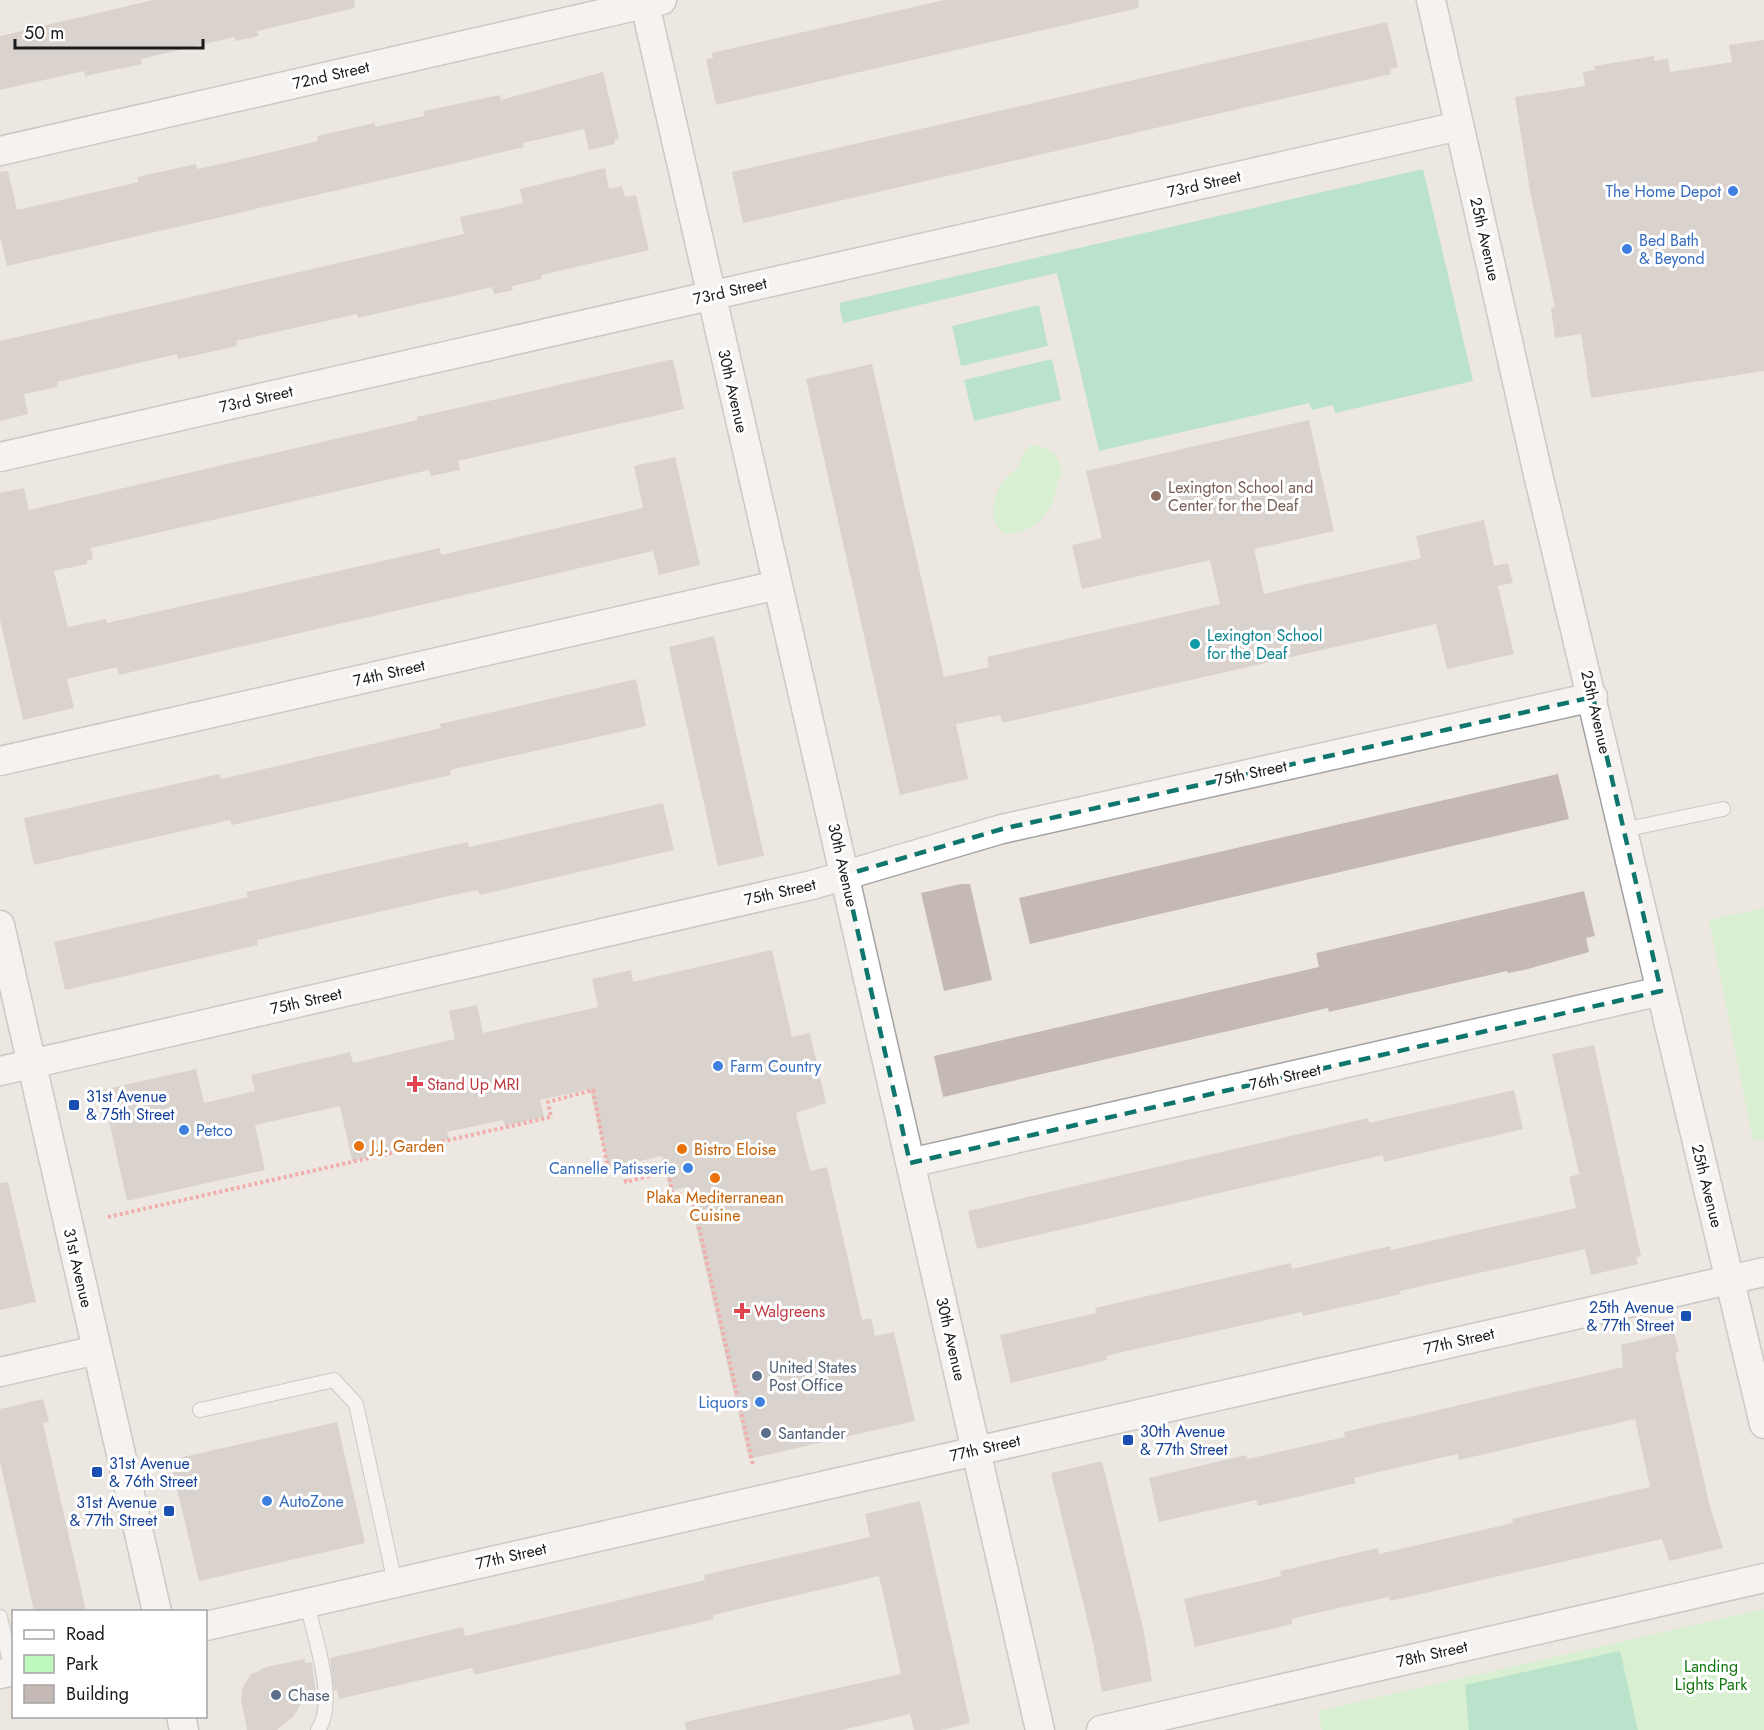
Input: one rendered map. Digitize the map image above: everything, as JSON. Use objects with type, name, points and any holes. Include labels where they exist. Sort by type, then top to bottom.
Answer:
[{"type":"street","name":"25th Avenue","points":[[1431,0],[1537,470],[1593,697],[1660,991],[1764,1424]]},
{"type":"street","name":"72nd Street","points":[[0,151],[651,1]]},
{"type":"street","name":"30th Avenue","points":[[651,1],[712,295],[1040,1730]]},
{"type":"street","name":"73rd Street","points":[[0,457],[1459,126]]},
{"type":"street","name":"74th Street","points":[[0,761],[778,585]]},
{"type":"street","name":"75th Street","points":[[0,1071],[789,891],[1002,828],[1593,697]]},
{"type":"street","name":"31st Avenue","points":[[0,925],[157,1610]]},
{"type":"street","name":"76th Street","points":[[910,1163],[1660,991]]},
{"type":"street","name":"77th Street","points":[[207,1626],[1764,1272]]},
{"type":"street","points":[[0,1372],[97,1350]]},
{"type":"street","name":"78th Street","points":[[1101,1730],[1764,1578]]},
{"type":"lane","points":[[1623,830],[1723,809]]},
{"type":"lane","points":[[200,1410],[334,1380],[356,1404],[395,1583]]},
{"type":"lane","points":[[307,1603],[327,1694],[323,1722],[318,1730]]},
{"type":"lane","points":[[0,1617],[8,1672]]},
{"type":"path","points":[[108,1217],[551,1117],[548,1102],[593,1090],[608,1169],[623,1167],[626,1182],[668,1171],[673,1196],[691,1192],[753,1465]]},
{"type":"highlighted area","points":[[1593,697],[1661,991],[910,1163],[845,875],[1002,829]]},
{"type":"green space","points":[[1423,169],[1473,381],[1335,413],[1333,405],[1312,410],[1309,403],[1099,451],[1057,273],[843,323],[839,303]]},
{"type":"green space","points":[[1039,305],[1048,346],[961,366],[952,326]]},
{"type":"green space","points":[[1052,359],[1061,400],[974,421],[964,380]]},
{"type":"green space","points":[[1031,445],[1053,453],[1057,457],[1062,475],[1046,514],[1027,529],[1005,534],[995,522],[994,500],[1005,479],[1018,467]]},
{"type":"green space","points":[[1764,908],[1764,1139],[1753,1141],[1709,920]]},
{"type":"green space","name":"Landing Lights Park","points":[[1764,1609],[1764,1730],[1322,1730],[1318,1711]]},
{"type":"green space","points":[[1620,1651],[1638,1730],[1469,1730],[1465,1685]]},
{"type":"building","points":[[153,0],[354,0],[355,8],[257,31],[259,36],[235,41],[234,37],[141,59],[142,64],[85,76],[84,71],[0,90],[0,36]]},
{"type":"building","points":[[944,0],[1138,0],[1139,8],[716,105],[706,59],[713,58],[712,53]]},
{"type":"building","points":[[1387,22],[1398,67],[1390,69],[1391,74],[743,223],[732,172]]},
{"type":"building","name":"Bed Bath & Beyond","points":[[1764,40],[1764,371],[1591,398],[1581,334],[1555,338],[1551,308],[1555,307],[1530,191],[1515,97],[1585,86],[1583,72],[1595,70],[1594,66],[1654,56],[1654,61],[1668,59],[1670,72],[1732,62],[1729,45]]},
{"type":"building","points":[[603,72],[619,139],[614,140],[615,144],[589,150],[584,129],[523,143],[524,147],[7,266],[0,237],[0,172],[8,171],[17,210],[139,182],[137,177],[196,164],[197,169],[221,164],[318,141],[317,136],[375,123],[375,127],[424,116],[423,111],[500,95],[501,100]]},
{"type":"building","points":[[605,168],[609,189],[622,186],[625,197],[636,195],[649,250],[541,275],[542,279],[512,286],[513,290],[494,294],[492,287],[358,318],[357,314],[236,341],[237,346],[178,359],[177,354],[57,382],[58,387],[24,394],[28,414],[0,421],[0,341],[464,234],[460,217],[523,203],[520,189]]},
{"type":"building","points":[[673,359],[684,409],[458,461],[460,470],[431,476],[429,470],[91,548],[93,559],[87,561],[87,564],[54,571],[68,627],[106,619],[107,623],[440,548],[441,555],[643,508],[634,466],[675,457],[700,565],[659,575],[653,551],[119,675],[117,667],[67,679],[74,708],[23,720],[0,620],[0,493],[24,488],[29,510],[417,420],[417,417]]},
{"type":"building","points":[[872,364],[944,677],[989,667],[987,657],[1220,604],[1210,560],[1082,589],[1072,545],[1102,538],[1086,471],[1309,420],[1334,531],[1254,549],[1264,594],[1421,558],[1416,536],[1484,520],[1494,566],[1508,563],[1513,583],[1498,586],[1514,654],[1447,669],[1436,624],[1002,723],[1000,715],[956,724],[968,779],[900,795],[806,379]]},
{"type":"building","points":[[714,636],[764,856],[718,866],[669,647]]},
{"type":"building","points":[[636,679],[646,726],[450,770],[451,775],[232,825],[230,820],[34,865],[24,818],[220,774],[221,779],[441,728],[440,724]]},
{"type":"building","points":[[1558,774],[1569,819],[1030,944],[1019,898]]},
{"type":"building","points":[[663,803],[674,850],[480,895],[478,890],[453,895],[257,940],[258,945],[65,990],[54,942],[248,897],[246,892],[468,842],[469,847]]},
{"type":"building","points":[[970,884],[992,980],[944,991],[921,893]]},
{"type":"building","points":[[1584,891],[1595,936],[1586,938],[1589,952],[1524,970],[1508,973],[1507,971],[1329,1012],[1328,1008],[943,1097],[934,1056],[1319,967],[1316,953]]},
{"type":"building","points":[[772,950],[792,1037],[810,1033],[826,1103],[796,1113],[810,1171],[827,1167],[862,1320],[871,1318],[875,1336],[894,1332],[915,1421],[749,1459],[687,1187],[670,1191],[662,1156],[608,1168],[590,1089],[540,1100],[544,1117],[505,1126],[503,1120],[447,1132],[449,1139],[352,1161],[340,1106],[255,1125],[265,1170],[127,1201],[102,1090],[196,1069],[204,1103],[255,1091],[251,1075],[350,1052],[353,1063],[455,1039],[449,1011],[477,1005],[483,1033],[598,1007],[592,979],[631,970],[633,982]]},
{"type":"building","points":[[1594,1045],[1641,1256],[1636,1257],[1638,1264],[1591,1275],[1585,1249],[1400,1291],[1401,1294],[1303,1316],[1302,1312],[1131,1350],[1106,1356],[1107,1360],[1011,1383],[1000,1335],[1096,1313],[1095,1308],[1291,1263],[1292,1269],[1390,1246],[1391,1250],[1576,1208],[1569,1177],[1579,1174],[1552,1054]]},
{"type":"building","points":[[1514,1090],[1523,1129],[1384,1162],[1383,1155],[977,1249],[968,1211],[1368,1118],[1369,1123]]},
{"type":"building","points":[[8,1182],[36,1302],[0,1310],[0,1183]]},
{"type":"building","points":[[1674,1332],[1679,1352],[1675,1353],[1710,1507],[1723,1548],[1669,1561],[1662,1539],[1390,1601],[1389,1597],[1316,1613],[1292,1619],[1292,1624],[1195,1647],[1184,1599],[1281,1576],[1280,1571],[1378,1548],[1379,1554],[1513,1523],[1512,1519],[1650,1487],[1635,1419],[1459,1460],[1458,1454],[1404,1466],[1354,1478],[1356,1483],[1258,1506],[1256,1500],[1159,1522],[1149,1478],[1246,1455],[1247,1459],[1345,1437],[1344,1432],[1623,1367],[1621,1345]]},
{"type":"building","points":[[43,1399],[49,1422],[43,1423],[86,1610],[34,1610],[0,1462],[0,1409]]},
{"type":"building","name":"AutoZone","points":[[337,1422],[365,1543],[199,1581],[170,1460]]},
{"type":"building","points":[[1102,1461],[1144,1632],[1152,1681],[1102,1692],[1093,1643],[1051,1473]]},
{"type":"building","points":[[920,1501],[970,1723],[941,1730],[914,1730],[910,1714],[842,1730],[686,1730],[685,1722],[901,1674],[879,1576],[713,1615],[714,1619],[474,1675],[472,1668],[339,1699],[337,1690],[334,1691],[330,1658],[463,1627],[465,1636],[705,1580],[704,1575],[870,1537],[865,1514]]},
{"type":"building","name":"Chase","points":[[305,1659],[305,1663],[312,1662],[316,1695],[304,1698],[294,1716],[277,1730],[247,1730],[241,1699],[242,1689],[250,1675],[266,1667]]},
{"type":"place","name":"The Home Depot","points":[[1733,191]]},
{"type":"place","name":"Bed Bath & Beyond","points":[[1627,249]]},
{"type":"place","name":"Lexington School and Center for the Deaf","points":[[1156,496]]},
{"type":"place","name":"Lexington School for the Deaf","points":[[1195,644]]},
{"type":"place","name":"Farm Country","points":[[718,1066]]},
{"type":"place","name":"Stand Up MRI","points":[[415,1084]]},
{"type":"place","name":"31st Avenue & 75th Street","points":[[74,1105]]},
{"type":"place","name":"Petco","points":[[184,1130]]},
{"type":"place","name":"J.J. Garden","points":[[359,1146]]},
{"type":"place","name":"Bistro Eloise","points":[[682,1149]]},
{"type":"place","name":"Cannelle Patisserie","points":[[688,1168]]},
{"type":"place","name":"Plaka Mediterranean Cuisine","points":[[715,1178]]},
{"type":"place","name":"Walgreens","points":[[742,1311]]},
{"type":"place","name":"25th Avenue & 77th Street","points":[[1686,1316]]},
{"type":"place","name":"United States Post Office","points":[[757,1376]]},
{"type":"place","name":"Liquors","points":[[760,1402]]},
{"type":"place","name":"Santander","points":[[766,1433]]},
{"type":"place","name":"30th Avenue & 77th Street","points":[[1128,1440]]},
{"type":"place","name":"31st Avenue & 76th Street","points":[[97,1472]]},
{"type":"place","name":"AutoZone","points":[[267,1501]]},
{"type":"place","name":"31st Avenue & 77th Street","points":[[169,1511]]},
{"type":"place","name":"Chase","points":[[276,1695]]}]
